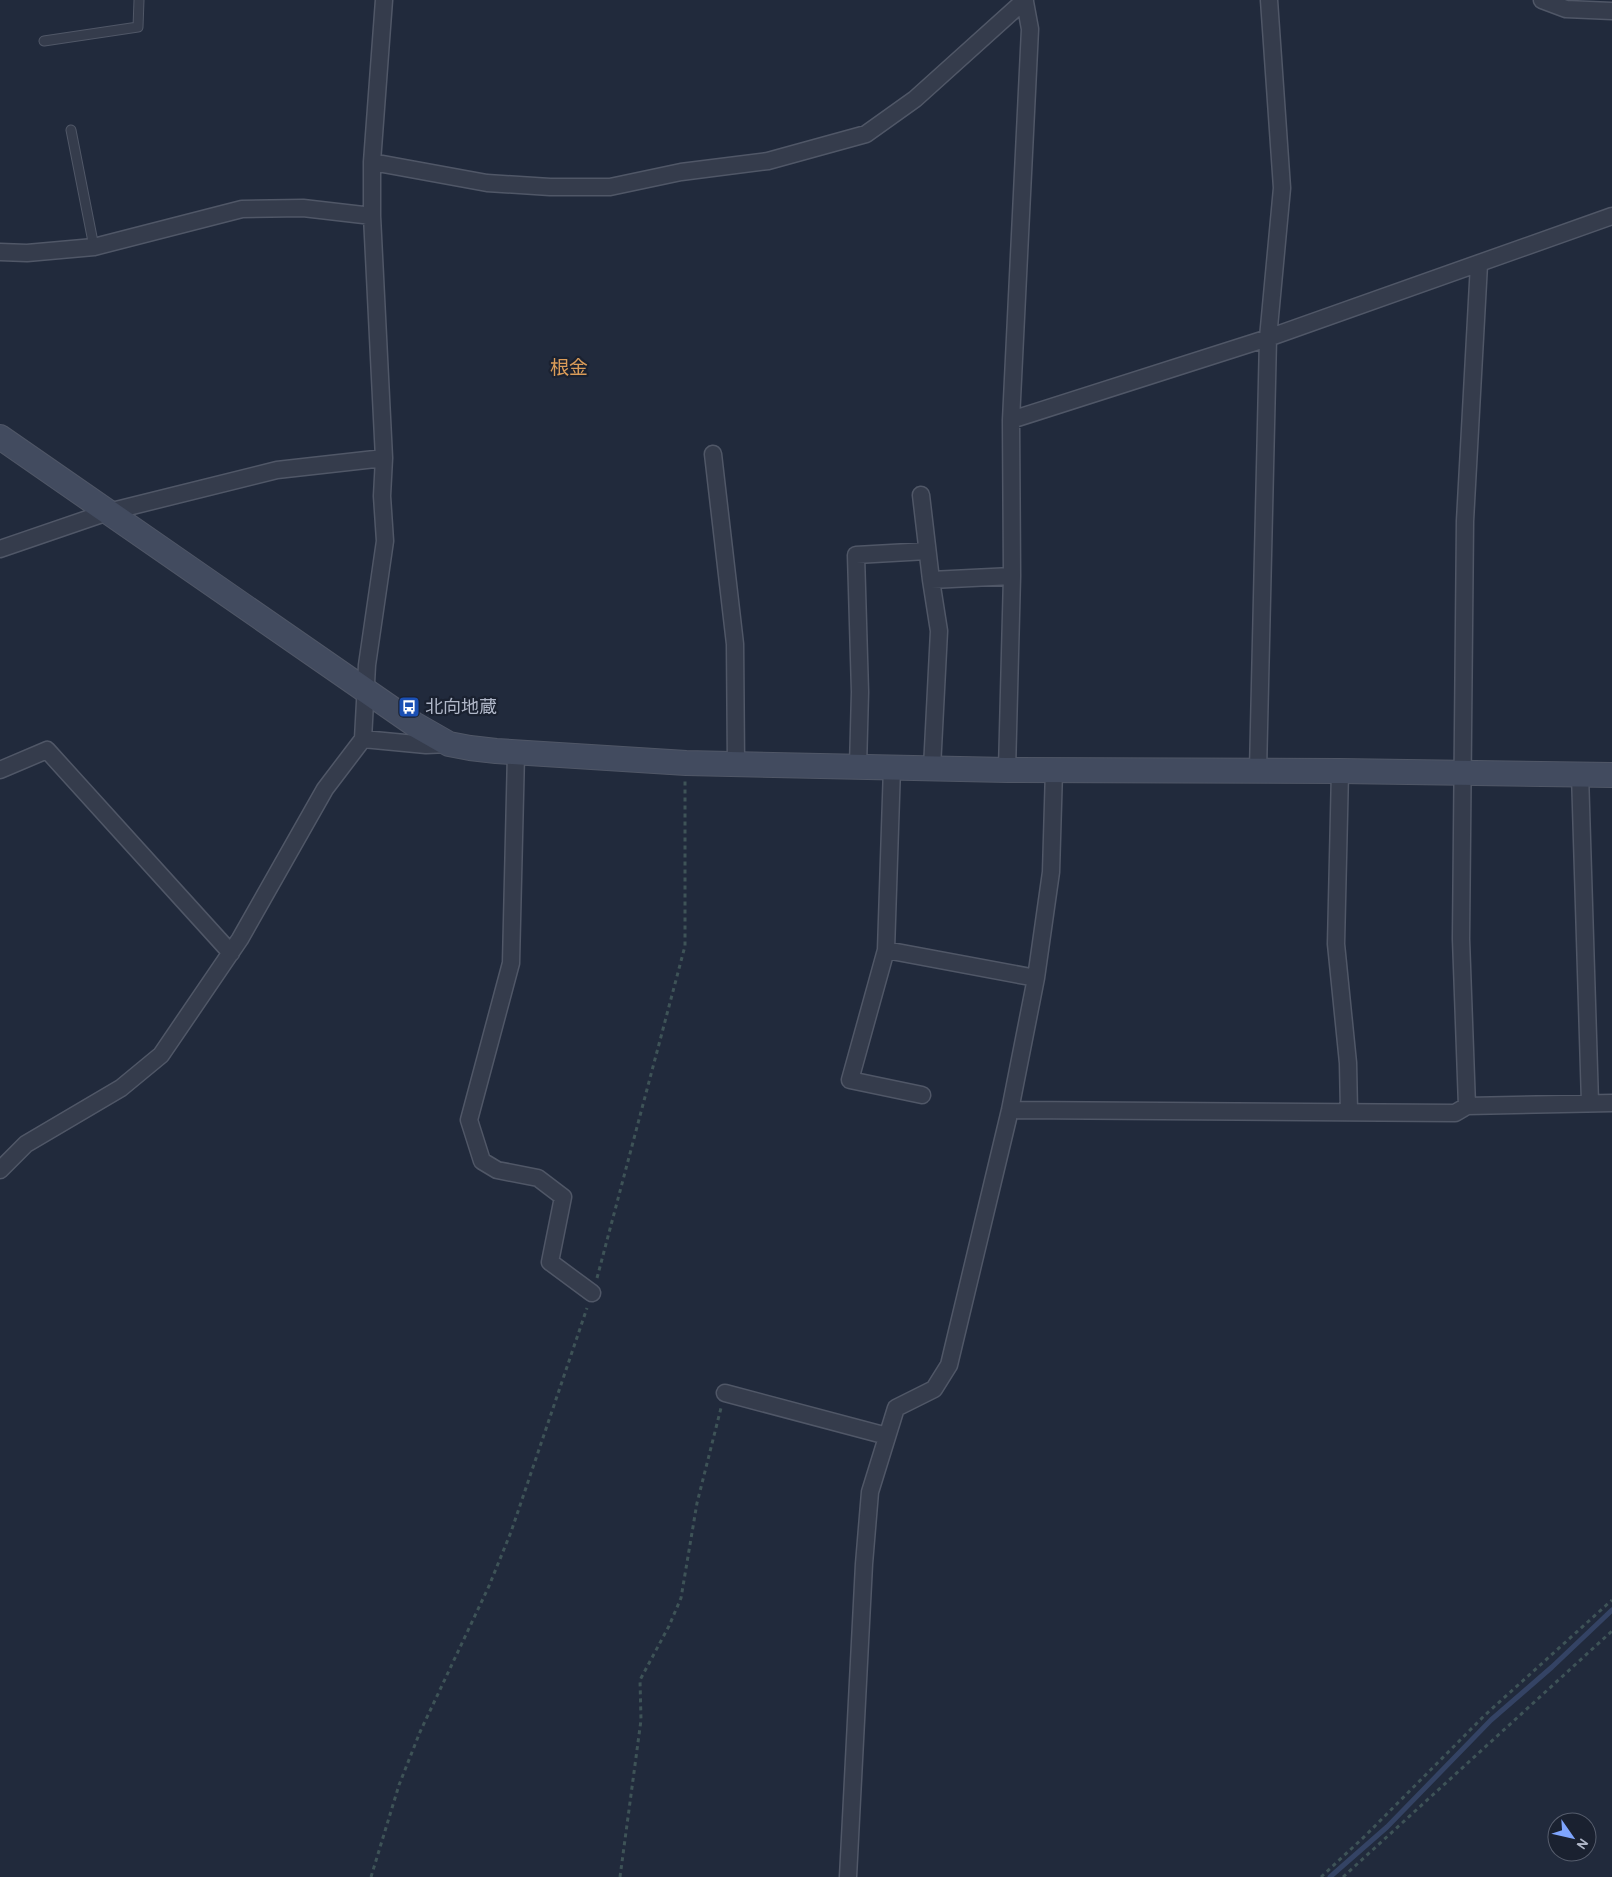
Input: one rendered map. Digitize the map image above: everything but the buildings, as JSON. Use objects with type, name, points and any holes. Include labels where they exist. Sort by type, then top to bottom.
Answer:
[{"type":"street","points":[[0,1170],[26,1144],[121,1088],[161,1055],[231,953],[325,789],[363,739],[365,691],[385,541],[382,496],[384,458],[372,216],[372,162],[384,0]]},
{"type":"street","points":[[1258,771],[1268,338],[1282,188],[1269,0]]},
{"type":"street","points":[[1542,0],[1566,9],[1612,11]]},
{"type":"street","points":[[372,162],[487,182],[550,188],[610,187],[682,172],[768,161],[866,134],[915,99],[1025,1]]},
{"type":"street","points":[[1007,770],[1012,576],[1011,420],[1030,29],[1025,1]]},
{"type":"street","points":[[0,252],[27,253],[94,247],[242,209],[303,208],[372,216]]},
{"type":"street","points":[[1011,420],[1268,338],[1612,216]]},
{"type":"street","points":[[1467,1106],[1462,939],[1465,521],[1479,264]]},
{"type":"street","points":[[0,437],[365,691],[414,724],[449,744]]},
{"type":"street","points":[[713,454],[735,644],[736,764]]},
{"type":"street","points":[[0,549],[108,512],[277,470],[384,458]]},
{"type":"street","points":[[921,496],[939,631],[932,768]]},
{"type":"street","points":[[858,767],[860,692],[856,555],[927,551]]},
{"type":"street","points":[[931,580],[1012,576]]},
{"type":"street","points":[[363,739],[426,745],[449,744],[516,752],[686,763],[1007,770],[1340,771],[1612,775]]},
{"type":"street","points":[[0,770],[47,750],[231,953]]},
{"type":"street","points":[[516,752],[511,963],[469,1120],[482,1161],[498,1170],[538,1178],[563,1197],[550,1262],[592,1293]]},
{"type":"street","points":[[892,767],[886,950],[850,1080],[922,1096]]},
{"type":"street","points":[[848,1877],[864,1564],[870,1492],[896,1408],[934,1390],[949,1365],[1010,1110],[1036,978],[1051,872],[1054,770]]},
{"type":"street","points":[[1340,771],[1336,944],[1348,1063],[1349,1112]]},
{"type":"street","points":[[1580,774],[1590,1103]]},
{"type":"street","points":[[886,950],[1036,978]]},
{"type":"street","points":[[1010,1110],[1455,1113],[1467,1106],[1612,1103]]},
{"type":"street","points":[[725,1393],[887,1436]]},
{"type":"lane","points":[[44,41],[138,27],[139,0]]},
{"type":"lane","points":[[71,130],[94,247]]},
{"type":"path","points":[[371,1877],[399,1785],[420,1732],[489,1586],[510,1532],[592,1293],[684,946],[686,763]]},
{"type":"path","points":[[620,1877],[641,1720],[640,1680],[670,1626],[681,1598],[697,1503],[725,1393]]},
{"type":"path","points":[[1321,1877],[1365,1836],[1485,1715],[1612,1600]]},
{"type":"path","points":[[1343,1877],[1612,1631]]},
{"type":"waterway","points":[[1330,1877],[1387,1827],[1491,1720],[1552,1667],[1612,1610]]},
{"type":"place","name":"北向地蔵","points":[[409,707]]},
{"type":"district","name":"根金","points":[[569,367]]}]
